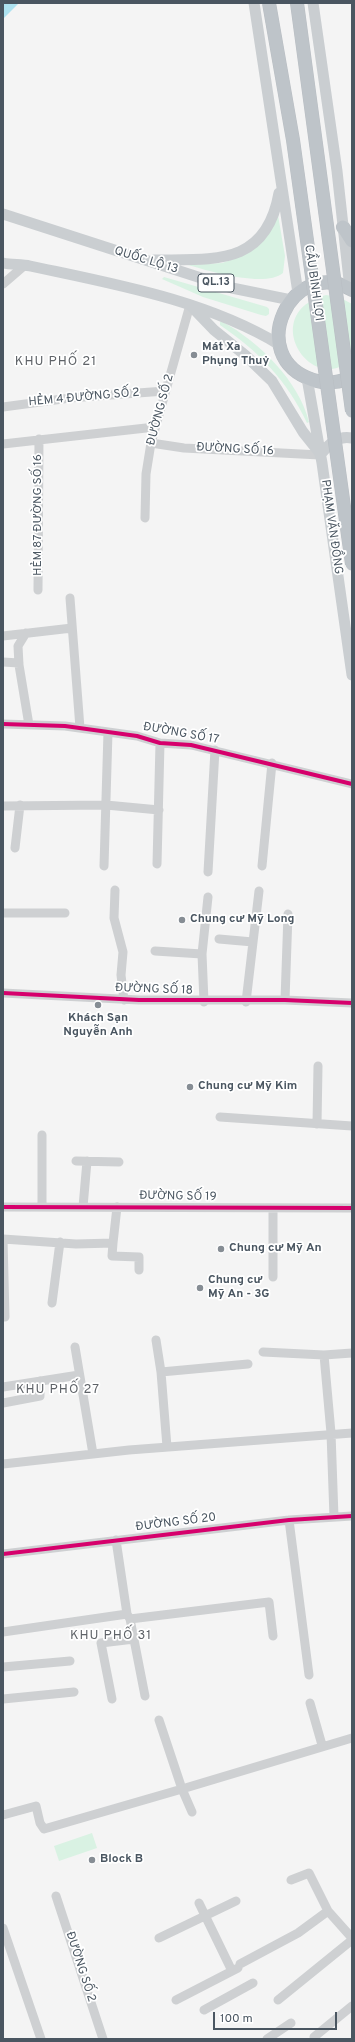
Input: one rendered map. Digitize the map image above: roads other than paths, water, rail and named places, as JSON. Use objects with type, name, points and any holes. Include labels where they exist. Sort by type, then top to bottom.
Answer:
[{"type":"highway","name":"CẦU BÌNH LỢI","points":[[269,3],[293,140],[352,564]]},
{"type":"highway","name":"CẦU BÌNH LỢI","points":[[297,3],[352,411]]},
{"type":"highway","points":[[343,227],[352,241]]},
{"type":"highway","points":[[351,289],[337,284],[324,283],[310,286],[294,296],[281,319],[278,329],[280,345],[285,359],[295,370],[307,378],[328,382],[339,381],[352,376]]},
{"type":"main road","points":[[254,3],[281,184],[294,296]]},
{"type":"main road","points":[[313,3],[337,171],[351,289]]},
{"type":"main road","points":[[144,260],[216,259],[232,256],[245,249],[257,240],[268,225],[276,210],[281,184]]},
{"type":"main road","name":"QUỐC LỘ 13","points":[[3,214],[232,288],[294,296]]},
{"type":"main road","name":"QL.13","points":[[3,256],[25,265]]},
{"type":"main road","name":"QL.13","points":[[3,263],[25,265],[190,305],[239,323],[280,345]]},
{"type":"main road","points":[[190,305],[214,330],[245,355],[272,381],[304,432],[320,453],[338,439],[352,438]]},
{"type":"main road","name":"PHẠM VĂN ĐỒNG","points":[[307,378],[320,453],[352,675]]},
{"type":"street","points":[[3,284],[25,265]]},
{"type":"street","name":"ĐƯỜNG SỐ 2","points":[[145,518],[146,474],[151,443],[190,305]]},
{"type":"street","name":"HẺM 4 ĐƯỜNG SỐ 2","points":[[3,407],[70,398],[165,391]]},
{"type":"street","points":[[3,444],[39,439],[155,428]]},
{"type":"street","name":"HẺM 87 ĐƯỜNG SỐ 16","points":[[38,590],[39,439]]},
{"type":"street","name":"ĐƯỜNG SỐ 16","points":[[151,443],[184,448],[320,453]]},
{"type":"street","points":[[70,598],[80,728]]},
{"type":"street","points":[[3,636],[72,628]]},
{"type":"street","points":[[26,633],[18,646],[19,663],[29,725]]},
{"type":"street","points":[[3,662],[19,663]]},
{"type":"street","name":"ĐƯỜNG SỐ 17","points":[[3,724],[80,728],[137,736],[160,743],[191,745],[272,763],[352,784]]},
{"type":"street","points":[[104,866],[108,732]]},
{"type":"street","points":[[157,864],[160,743]]},
{"type":"street","points":[[208,872],[215,750]]},
{"type":"street","points":[[262,866],[272,763]]},
{"type":"street","points":[[15,848],[20,805]]},
{"type":"street","points":[[3,806],[106,805],[159,810]]},
{"type":"street","points":[[115,890],[114,918],[123,952],[120,974],[124,1000]]},
{"type":"street","points":[[246,1002],[259,891]]},
{"type":"street","points":[[204,1002],[202,954],[208,897]]},
{"type":"street","points":[[3,913],[65,913]]},
{"type":"street","points":[[285,1000],[288,914]]},
{"type":"street","points":[[219,939],[253,942]]},
{"type":"street","points":[[155,951],[202,954]]},
{"type":"street","name":"ĐƯỜNG SỐ 18","points":[[3,993],[124,1000],[204,1002],[285,1000],[352,1003]]},
{"type":"street","points":[[317,1124],[318,1066]]},
{"type":"street","points":[[220,1117],[352,1126]]},
{"type":"street","points":[[42,1135],[42,1207]]},
{"type":"street","points":[[76,1160],[119,1162]]},
{"type":"street","points":[[83,1207],[88,1161]]},
{"type":"street","name":"ĐƯỜNG SỐ 19","points":[[3,1207],[352,1208]]},
{"type":"street","points":[[116,1207],[112,1256],[139,1257],[139,1270]]},
{"type":"street","points":[[273,1208],[273,1277]]},
{"type":"street","points":[[3,1317],[5,1317],[3,1239],[113,1243]]},
{"type":"street","points":[[52,1303],[60,1242]]},
{"type":"street","points":[[156,1340],[162,1372],[166,1447]]},
{"type":"street","points":[[75,1347],[93,1454]]},
{"type":"street","points":[[263,1352],[324,1355],[352,1353]]},
{"type":"street","points":[[324,1355],[331,1434],[334,1517]]},
{"type":"street","points":[[162,1372],[248,1364]]},
{"type":"street","points":[[3,1387],[79,1375]]},
{"type":"street","points":[[3,1403],[40,1396],[40,1381]]},
{"type":"street","points":[[3,1464],[166,1447],[352,1433]]},
{"type":"street","name":"ĐƯỜNG SỐ 20","points":[[3,1554],[290,1520],[352,1516]]},
{"type":"street","points":[[290,1520],[309,1675]]},
{"type":"street","points":[[116,1540],[128,1617],[134,1639],[145,1696]]},
{"type":"street","points":[[3,1632],[267,1602],[270,1603],[273,1636]]},
{"type":"street","points":[[112,1699],[101,1643],[134,1639]]},
{"type":"street","points":[[3,1667],[70,1661]]},
{"type":"street","points":[[3,1699],[74,1692]]},
{"type":"street","points":[[310,1702],[322,1745]]},
{"type":"street","points":[[159,1720],[182,1789],[192,1812]]},
{"type":"street","points":[[3,1815],[35,1802],[40,1823],[44,1829],[182,1789],[322,1745],[352,1738]]},
{"type":"street","points":[[278,2000],[352,1939],[328,1911],[309,1874],[291,1880]]},
{"type":"street","name":"ĐƯỜNG SỐ 2","points":[[56,1896],[103,2039]]},
{"type":"street","points":[[159,1938],[236,1901]]},
{"type":"street","points":[[199,1903],[232,1971]]},
{"type":"street","points":[[176,2000],[232,1971],[298,1933],[328,1911]]},
{"type":"street","points":[[3,1928],[41,2039]]},
{"type":"street","points":[[204,2010],[253,1983]]},
{"type":"street","points":[[314,2037],[352,2006]]},
{"type":"street","points":[[267,2039],[292,2023]]},
{"type":"water","points":[[3,3],[19,3],[3,19]]},
{"type":"place","name":"Mát Xa Phụng Thuỷ","points":[[194,355]]},
{"type":"place","name":"Chung cư Mỹ Long","points":[[182,920]]},
{"type":"place","name":"Khách Sạn Nguyễn Anh","points":[[98,1005]]},
{"type":"place","name":"Chung cư Mỹ Kim","points":[[190,1087]]},
{"type":"place","name":"Chung cư Mỹ An","points":[[221,1249]]},
{"type":"place","name":"Chung cư Mỹ An - 3G","points":[[200,1288]]},
{"type":"place","name":"Block B","points":[[92,1860]]},
{"type":"district","name":"KHU PHỐ 21","points":[[56,362]]},
{"type":"district","name":"KHU PHỐ 27","points":[[58,1390]]},
{"type":"district","name":"KHU PHỐ 31","points":[[111,1636]]}]
